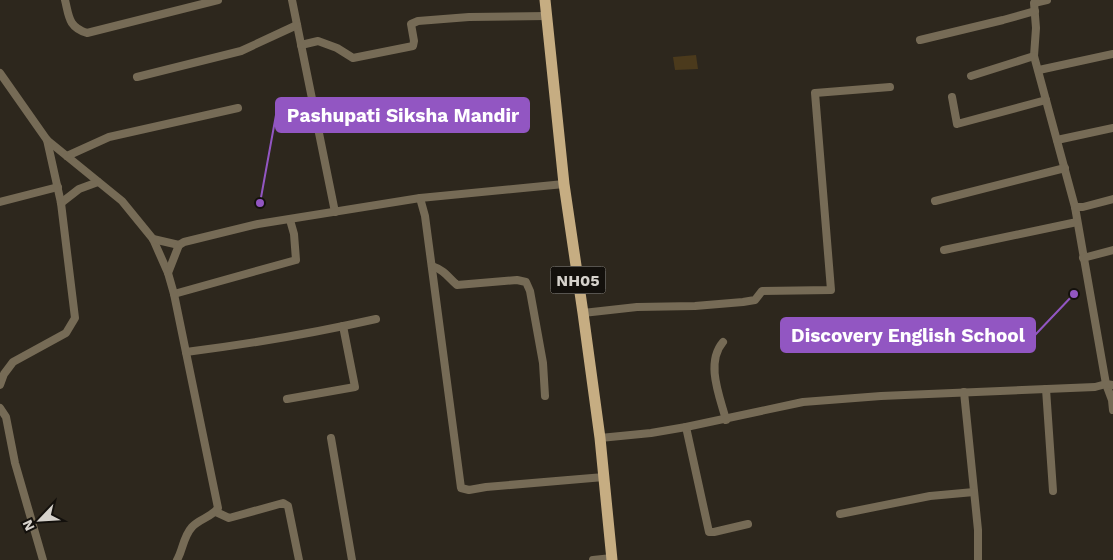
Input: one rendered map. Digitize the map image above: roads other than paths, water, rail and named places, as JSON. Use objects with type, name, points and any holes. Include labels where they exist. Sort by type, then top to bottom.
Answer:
[{"type":"main road","name":"NH05","points":[[546,0],[564,184],[600,438],[612,559]]},
{"type":"street","points":[[65,0],[72,24],[78,30],[86,33],[218,0]]},
{"type":"street","points":[[292,0],[335,212]]},
{"type":"street","points":[[920,40],[1002,20],[1047,0]]},
{"type":"street","points":[[1034,5],[1036,28],[1034,56],[1075,207],[1083,258],[1113,410]]},
{"type":"street","points":[[301,45],[318,41],[337,48],[353,58],[413,46],[411,24],[418,20],[547,16]]},
{"type":"street","points":[[137,77],[241,52],[297,25]]},
{"type":"street","points":[[1039,70],[1113,54]]},
{"type":"street","points":[[971,76],[1034,56]]},
{"type":"street","points":[[0,74],[47,140],[122,201],[153,239],[168,272],[218,508],[216,512],[192,526],[182,544],[177,560]]},
{"type":"street","points":[[583,313],[637,307],[695,306],[743,302],[755,300],[762,291],[831,290],[815,93],[890,87]]},
{"type":"street","points":[[952,96],[957,124],[1046,100]]},
{"type":"street","points":[[67,156],[108,137],[238,108]]},
{"type":"street","points":[[1057,140],[1113,128]]},
{"type":"street","points":[[0,385],[4,374],[13,362],[66,333],[75,318],[61,203],[47,140]]},
{"type":"street","points":[[935,201],[1065,168]]},
{"type":"street","points":[[61,203],[79,189],[98,182]]},
{"type":"street","points":[[168,272],[179,245],[184,242],[258,224],[420,198],[564,184]]},
{"type":"street","points":[[0,202],[58,187]]},
{"type":"street","points":[[420,198],[425,216],[461,488],[469,490],[604,477]]},
{"type":"street","points":[[1075,207],[1083,207],[1113,199]]},
{"type":"street","points":[[174,294],[296,260],[294,234],[290,220]]},
{"type":"street","points":[[944,250],[1077,222]]},
{"type":"street","points":[[153,239],[179,245]]},
{"type":"street","points":[[1083,258],[1113,250]]},
{"type":"street","points":[[432,266],[439,268],[448,275],[457,286],[517,280],[526,282],[530,291],[543,363],[545,396]]},
{"type":"street","points":[[186,352],[234,346],[376,319]]},
{"type":"street","points":[[287,399],[355,387],[343,326]]},
{"type":"street","points":[[723,342],[716,354],[715,364],[716,383],[726,420]]},
{"type":"street","points":[[600,438],[686,428],[803,402],[882,396],[1095,387],[1109,384]]},
{"type":"street","points":[[1046,389],[1052,491]]},
{"type":"street","points":[[964,392],[978,530],[978,560]]},
{"type":"street","points":[[0,408],[6,417],[16,463],[43,560]]},
{"type":"street","points":[[686,428],[698,491],[709,532],[748,524]]},
{"type":"street","points":[[331,438],[352,560]]},
{"type":"street","points":[[840,514],[930,496],[974,492]]},
{"type":"street","points":[[216,512],[229,518],[283,503],[286,504],[299,560]]},
{"type":"street","points":[[594,560],[612,559]]},
{"type":"place","name":"Pashupati Siksha Mandir","points":[[260,203]]},
{"type":"place","name":"Discovery English School","points":[[1074,294]]}]
